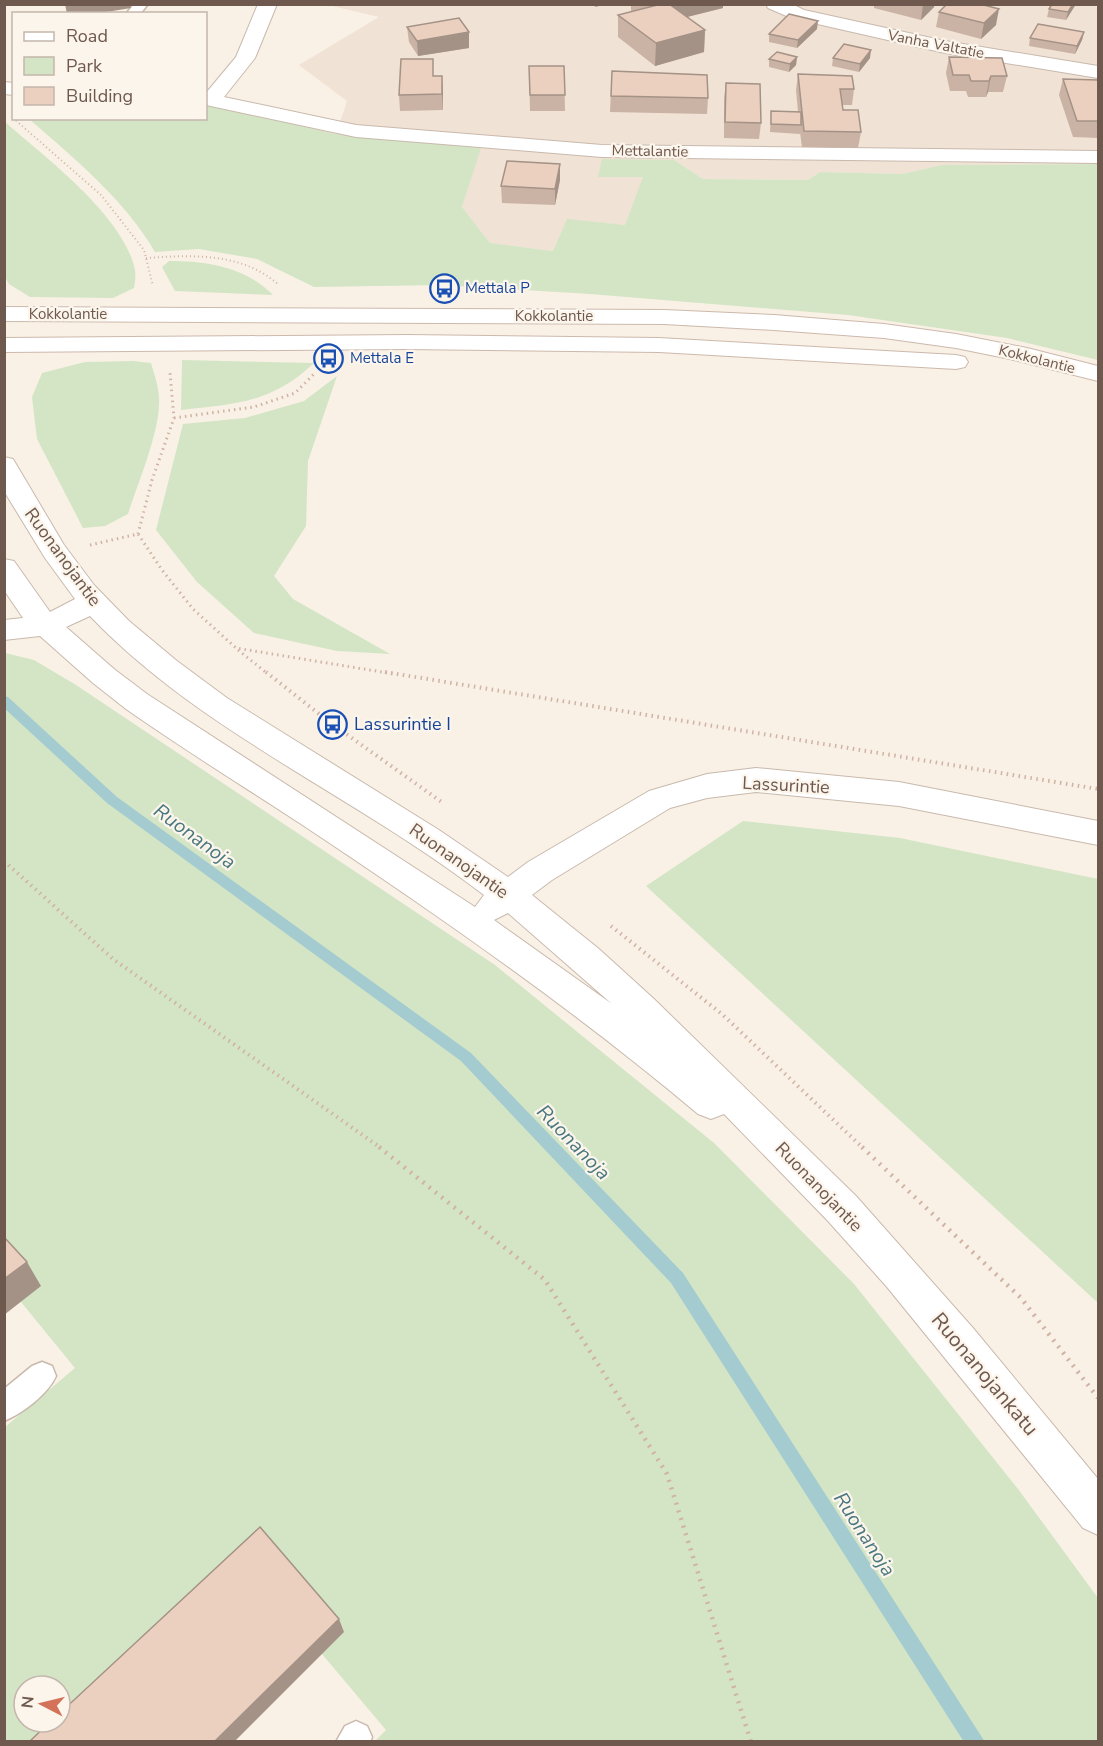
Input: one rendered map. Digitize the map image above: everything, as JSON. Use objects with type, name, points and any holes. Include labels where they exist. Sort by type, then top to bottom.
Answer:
[{"type":"street","points":[[209,99],[245,58],[268,4]]},
{"type":"street","name":"Vanha Valtatie","points":[[775,4],[798,14],[945,47],[1098,72]]},
{"type":"street","name":"Mettalantie","points":[[209,99],[356,131],[602,151],[1098,157]]},
{"type":"street","name":"Kokkolantie","points":[[4,314],[664,317],[756,322],[873,330],[955,340],[1010,351],[1098,374]]},
{"type":"street","name":"Kokkolantie","points":[[4,345],[407,342],[659,345],[947,361],[1032,371],[1098,384]]},
{"type":"street","name":"Ruonanojantie","points":[[4,465],[32,520],[86,593],[118,627],[190,688],[303,761],[447,849],[530,911],[678,1042],[870,1238]]},
{"type":"street","name":"Ruonanojantie","points":[[4,568],[26,610],[93,669],[162,719],[473,921],[578,997],[686,1081],[870,1238]]},
{"type":"street","points":[[4,630],[26,610],[86,593]]},
{"type":"street","name":"Lassurintie","points":[[473,921],[597,836],[660,799],[707,786],[756,780],[899,794],[1098,833]]},
{"type":"street","name":"Ruonanojankatu","points":[[870,1238],[964,1346],[1098,1513]]},
{"type":"lane","points":[[4,1407],[42,1376]]},
{"type":"path","points":[[8,114],[12,118]]},
{"type":"path","points":[[15,120],[100,195],[144,250],[155,295]]},
{"type":"path","points":[[146,258],[185,255],[224,259],[255,268],[275,281],[282,290]]},
{"type":"path","points":[[169,366],[174,418],[152,480],[138,534],[162,570],[193,609],[236,648],[1098,789]]},
{"type":"path","points":[[174,418],[254,407],[295,393],[315,372]]},
{"type":"path","points":[[55,552],[138,534]]},
{"type":"path","points":[[4,861],[113,959],[360,1131],[545,1280],[668,1474],[751,1742]]},
{"type":"shaded area","points":[[328,5],[1093,5],[1098,8],[1098,164],[942,165],[902,174],[820,172],[808,180],[703,179],[674,160],[644,177],[625,225],[567,220],[553,251],[490,243],[462,207],[480,148],[336,134],[347,101],[299,65],[379,17]]},
{"type":"green space","points":[[207,104],[336,134],[481,148],[462,207],[490,243],[553,251],[567,219],[625,225],[643,177],[598,177],[602,159],[674,160],[703,179],[808,180],[820,172],[902,174],[942,165],[1098,164],[1098,360],[1007,338],[848,315],[590,294],[440,285],[314,287],[257,259],[199,249],[155,252],[114,197],[30,120],[207,120]]},
{"type":"green space","points":[[5,122],[81,189],[116,229],[128,250],[135,270],[134,288],[113,298],[30,297],[9,284],[4,275]]},
{"type":"green space","points":[[169,261],[212,264],[238,272],[273,295],[175,291],[162,267]]},
{"type":"green space","points":[[182,360],[314,363],[298,376],[268,394],[236,403],[181,410]]},
{"type":"green space","points":[[85,362],[151,363],[157,384],[158,417],[151,445],[128,514],[105,526],[83,528],[37,439],[32,397],[42,373]]},
{"type":"green space","points":[[337,376],[308,461],[306,526],[274,576],[293,599],[390,654],[337,651],[254,633],[197,582],[156,530],[183,424],[245,418],[304,401]]},
{"type":"green space","points":[[5,653],[34,660],[76,685],[495,965],[714,1143],[854,1284],[1018,1489],[1098,1598],[1098,1741],[375,1741],[386,1730],[322,1654],[54,1741],[5,1741],[4,1428],[75,1368],[21,1302],[5,1245]]},
{"type":"green space","points":[[743,821],[900,838],[1098,879],[1098,1303],[646,886]]},
{"type":"building","points":[[656,4],[669,4],[705,30],[656,43],[618,15]]},
{"type":"building","points":[[947,4],[980,4],[999,9],[984,23],[939,12]]},
{"type":"building","points":[[1052,4],[1073,4],[1068,12],[1049,9]]},
{"type":"building","points":[[789,14],[818,21],[798,40],[769,34]]},
{"type":"building","points":[[459,18],[469,32],[417,41],[407,27]]},
{"type":"building","points":[[1038,24],[1084,32],[1077,46],[1030,38]]},
{"type":"building","points":[[844,44],[871,50],[860,64],[833,58]]},
{"type":"building","points":[[777,52],[797,57],[790,64],[769,59]]},
{"type":"building","points":[[949,57],[1002,58],[1007,76],[991,76],[989,81],[971,81],[969,75],[953,75]]},
{"type":"building","points":[[401,59],[433,59],[433,76],[442,76],[442,94],[399,95]]},
{"type":"building","points":[[529,66],[564,66],[565,95],[530,95]]},
{"type":"building","points":[[612,71],[707,75],[708,98],[611,96]]},
{"type":"building","points":[[798,74],[852,76],[854,89],[840,89],[843,110],[858,110],[861,132],[804,131]]},
{"type":"building","points":[[1063,79],[1098,80],[1098,121],[1077,121]]},
{"type":"building","points":[[726,83],[760,84],[761,123],[725,122]]},
{"type":"building","points":[[771,111],[801,112],[801,125],[771,124]]},
{"type":"building","points":[[507,161],[560,164],[555,189],[501,186]]},
{"type":"building","points":[[4,1237],[27,1262],[4,1279]]},
{"type":"building","points":[[260,1527],[339,1619],[214,1742],[29,1742],[37,1734],[72,1734],[72,1702]]},
{"type":"waterway","name":"Ruonanoja","points":[[4,700],[112,800],[466,1057],[677,1278],[976,1742]]},
{"type":"place","name":"Mettala P","points":[[444,288]]},
{"type":"place","name":"Mettala E","points":[[329,358]]},
{"type":"place","name":"Lassurintie I","points":[[333,724]]}]
